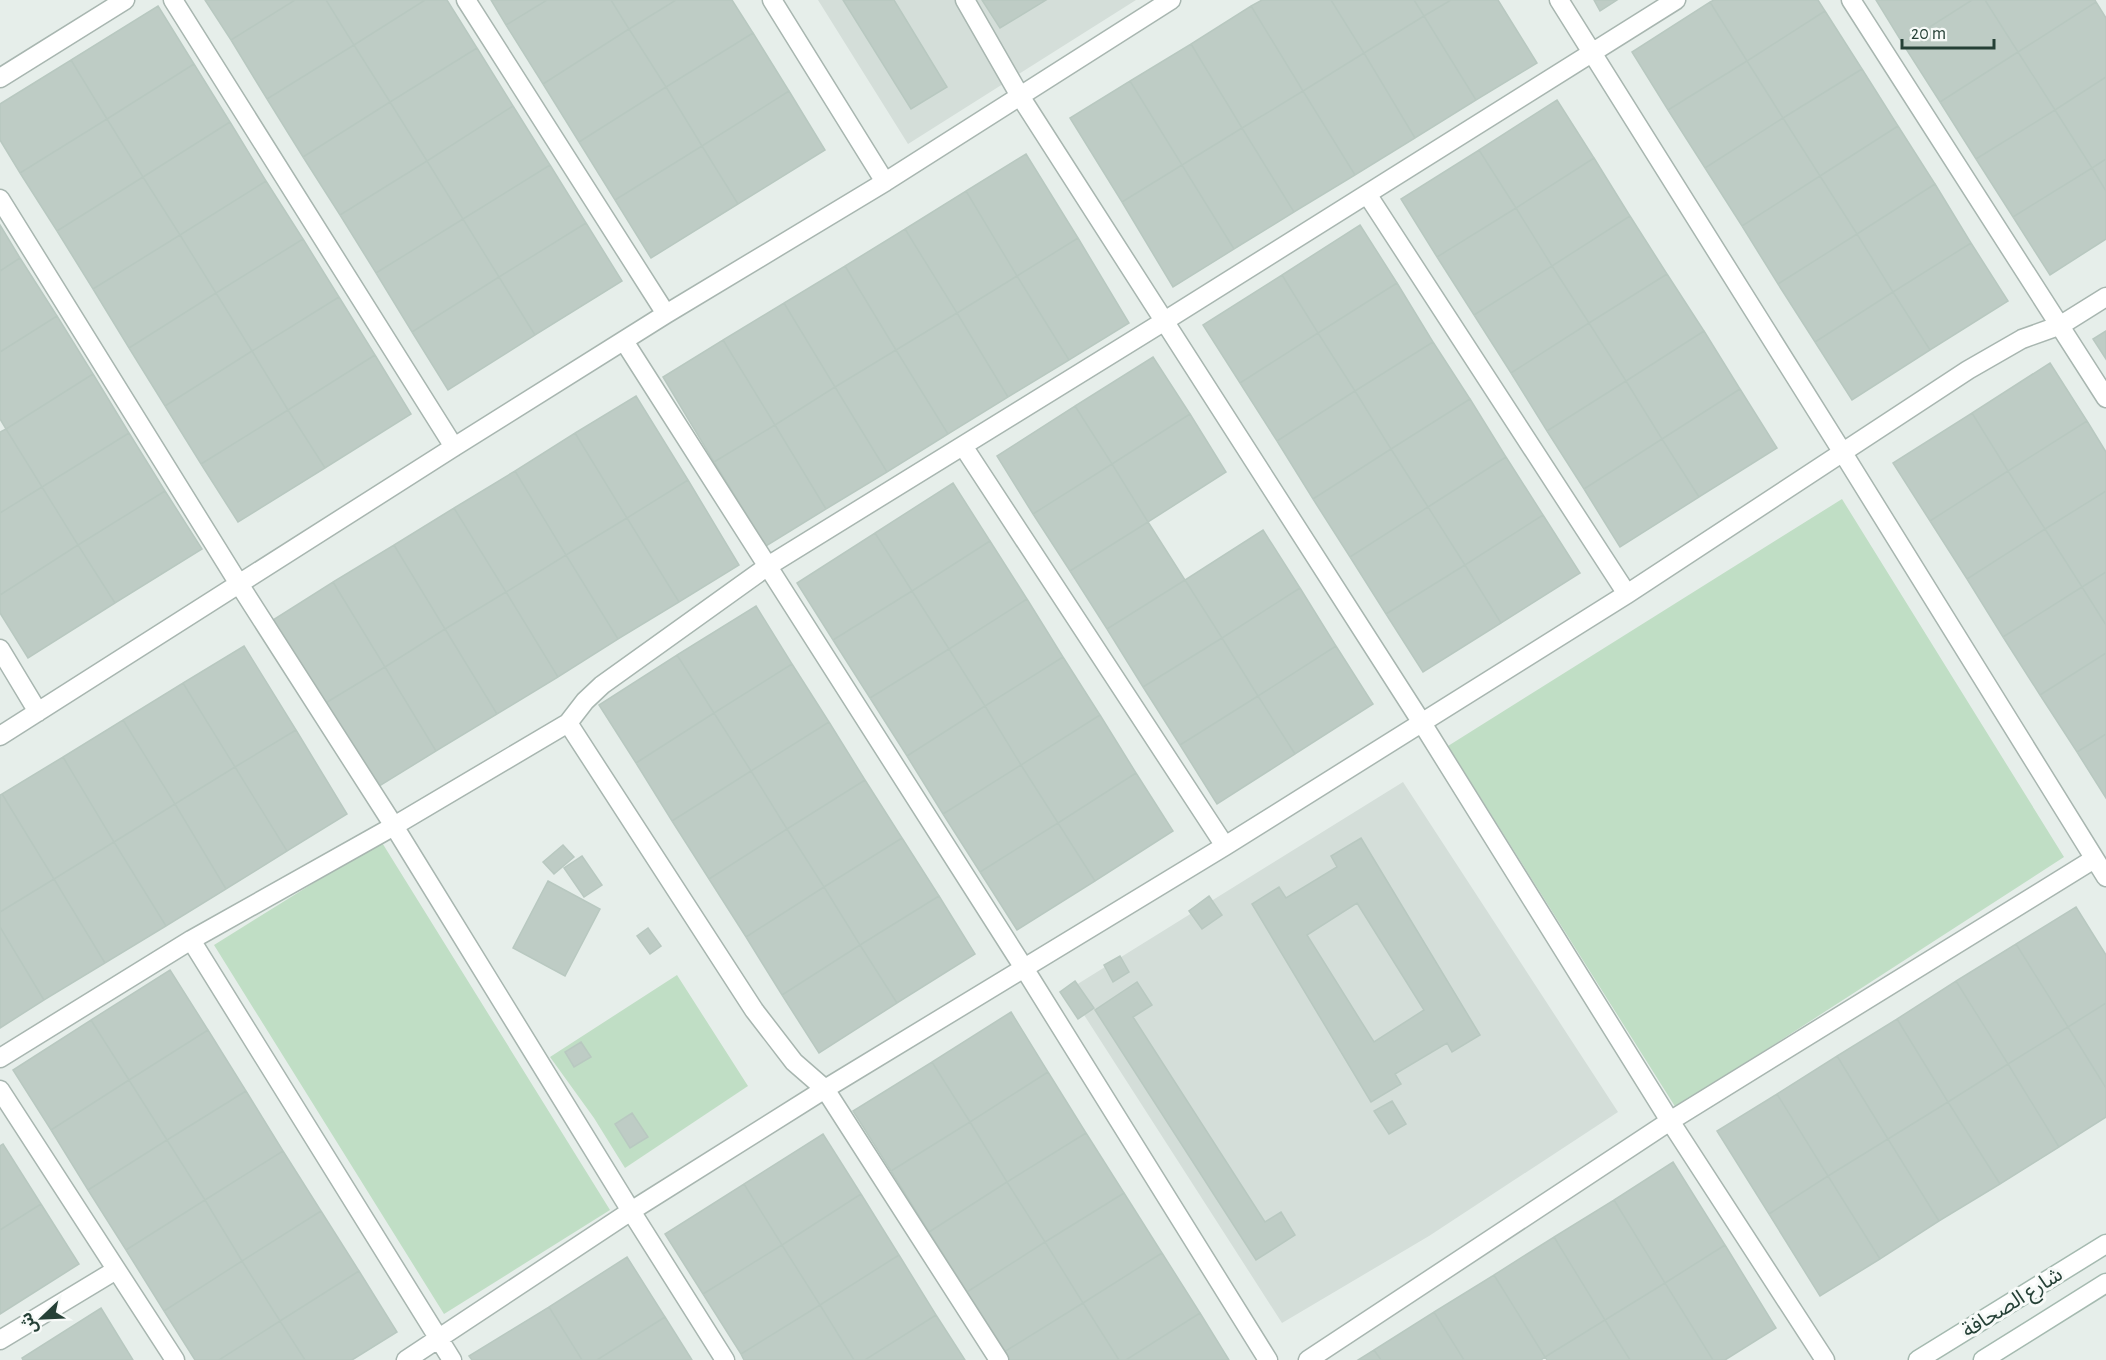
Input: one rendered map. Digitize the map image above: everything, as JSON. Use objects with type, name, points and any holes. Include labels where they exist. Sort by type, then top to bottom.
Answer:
[{"type":"street","points":[[0,78],[125,0]]},
{"type":"street","points":[[173,0],[454,447]]},
{"type":"street","points":[[466,0],[666,314]]},
{"type":"street","points":[[772,0],[885,182]]},
{"type":"street","points":[[965,0],[1020,96],[1422,723],[1670,1121],[1825,1360]]},
{"type":"street","points":[[0,736],[454,447],[666,314],[885,182],[1171,0]]},
{"type":"street","points":[[1308,1360],[1670,1121],[2101,866],[1559,0]]},
{"type":"street","points":[[0,1058],[191,940],[394,826],[568,723],[602,685],[768,566],[1163,322],[1676,0]]},
{"type":"street","points":[[1851,0],[2106,398]]},
{"type":"street","points":[[1367,194],[1627,594]]},
{"type":"street","points":[[0,199],[239,584],[394,826],[725,1360]]},
{"type":"street","points":[[406,1360],[631,1211],[825,1089],[1225,846],[1627,594],[1968,370],[2022,339],[2061,325],[2106,297]]},
{"type":"street","points":[[624,341],[1024,968],[1268,1360]]},
{"type":"street","points":[[963,446],[1225,846]]},
{"type":"street","points":[[0,649],[38,712]]},
{"type":"street","points":[[568,723],[754,1010],[794,1062],[825,1089],[999,1360]]},
{"type":"street","points":[[191,940],[452,1360]]},
{"type":"street","points":[[0,1090],[175,1360]]},
{"type":"street","name":"شارع الصحافة","points":[[1918,1360],[2106,1244]]},
{"type":"street","points":[[0,1340],[116,1270]]},
{"type":"street","name":"شارع الصحافة","points":[[1983,1360],[2106,1282]]},
{"type":"shaded area","points":[[818,0],[1136,0],[908,144]]},
{"type":"shaded area","points":[[1403,782],[1618,1112],[1429,1236],[1282,1323],[1068,990]]},
{"type":"green space","points":[[1842,499],[2064,857],[1676,1108],[1448,746]]},
{"type":"green space","points":[[381,841],[610,1210],[444,1314],[214,945]]},
{"type":"green space","points":[[677,975],[748,1086],[625,1168],[594,1118],[550,1057]]},
{"type":"building","points":[[205,0],[295,0],[231,40]]},
{"type":"building","points":[[295,0],[326,0],[354,45],[267,99],[231,40]]},
{"type":"building","points":[[326,0],[425,0],[354,45]]},
{"type":"building","points":[[425,0],[447,0],[477,48],[390,102],[354,45]]},
{"type":"building","points":[[491,0],[547,0],[506,25]]},
{"type":"building","points":[[547,0],[611,0],[629,29],[543,84],[506,25]]},
{"type":"building","points":[[611,0],[676,0],[629,29]]},
{"type":"building","points":[[676,0],[732,0],[753,33],[666,87],[629,29]]},
{"type":"building","points":[[843,0],[894,0],[947,87],[911,109]]},
{"type":"building","points":[[982,0],[1046,0],[1000,28]]},
{"type":"building","points":[[1262,0],[1331,0],[1364,53],[1303,91],[1251,6]]},
{"type":"building","points":[[1331,0],[1414,0],[1424,16],[1364,53]]},
{"type":"building","points":[[1414,0],[1451,0],[1424,16]]},
{"type":"building","points":[[1451,0],[1498,0],[1537,63],[1476,100],[1424,16]]},
{"type":"building","points":[[1594,0],[1617,0],[1600,11]]},
{"type":"building","points":[[1714,0],[1818,0],[1825,11],[1747,61],[1710,2]]},
{"type":"building","points":[[1876,0],[1972,0],[1903,44]]},
{"type":"building","points":[[1972,0],[1985,0],[2018,52],[1940,102],[1903,44]]},
{"type":"building","points":[[1985,0],[2095,0],[2096,2],[2018,52]]},
{"type":"building","points":[[1710,2],[1747,61],[1668,110],[1632,52]]},
{"type":"building","points":[[2096,2],[2106,18],[2106,77],[2055,110],[2018,52]]},
{"type":"building","points":[[158,6],[194,64],[107,119],[71,60]]},
{"type":"building","points":[[1251,6],[1303,91],[1242,128],[1191,44]]},
{"type":"building","points":[[1825,11],[1862,69],[1783,118],[1747,61]]},
{"type":"building","points":[[1424,16],[1476,100],[1415,138],[1364,53]]},
{"type":"building","points":[[629,29],[666,87],[579,142],[543,84]]},
{"type":"building","points":[[753,33],[789,91],[702,146],[666,87]]},
{"type":"building","points":[[1191,44],[1242,128],[1182,165],[1130,81]]},
{"type":"building","points":[[354,45],[390,102],[303,157],[267,99]]},
{"type":"building","points":[[477,48],[513,106],[427,161],[390,102]]},
{"type":"building","points":[[2018,52],[2055,110],[1976,159],[1940,102]]},
{"type":"building","points":[[1364,53],[1415,138],[1355,175],[1303,91]]},
{"type":"building","points":[[71,60],[107,119],[20,173],[0,140],[0,104]]},
{"type":"building","points":[[1747,61],[1783,118],[1705,168],[1668,110]]},
{"type":"building","points":[[194,64],[230,122],[143,177],[107,119]]},
{"type":"building","points":[[1862,69],[1898,126],[1820,176],[1783,118]]},
{"type":"building","points":[[2106,77],[2106,159],[2092,168],[2055,110]]},
{"type":"building","points":[[1130,81],[1182,165],[1122,202],[1070,118]]},
{"type":"building","points":[[666,87],[702,146],[615,200],[579,142]]},
{"type":"building","points":[[789,91],[825,150],[738,204],[702,146]]},
{"type":"building","points":[[1303,91],[1355,175],[1294,212],[1242,128]]},
{"type":"building","points":[[1557,100],[1594,158],[1516,208],[1479,150]]},
{"type":"building","points":[[390,102],[427,161],[340,215],[303,157]]},
{"type":"building","points":[[513,106],[550,165],[463,219],[427,161]]},
{"type":"building","points":[[2055,110],[2092,168],[2013,217],[1976,159]]},
{"type":"building","points":[[1783,118],[1820,176],[1742,226],[1705,168]]},
{"type":"building","points":[[107,119],[143,177],[57,231],[20,173]]},
{"type":"building","points":[[230,122],[266,181],[180,235],[143,177]]},
{"type":"building","points":[[1898,126],[1935,184],[1857,234],[1820,176]]},
{"type":"building","points":[[1242,128],[1294,212],[1234,249],[1182,165]]},
{"type":"building","points":[[702,146],[738,204],[651,258],[615,200]]},
{"type":"building","points":[[1479,150],[1516,208],[1437,257],[1401,199]]},
{"type":"building","points":[[1026,154],[1078,238],[1017,276],[966,191]]},
{"type":"building","points":[[1594,158],[1630,216],[1552,266],[1516,208]]},
{"type":"building","points":[[2106,159],[2106,191],[2092,168]]},
{"type":"building","points":[[427,161],[463,219],[376,273],[340,215]]},
{"type":"building","points":[[550,165],[586,223],[499,277],[463,219]]},
{"type":"building","points":[[1182,165],[1234,249],[1173,287],[1122,202]]},
{"type":"building","points":[[2092,168],[2106,191],[2106,239],[2050,275],[2013,217]]},
{"type":"building","points":[[1820,176],[1857,234],[1778,284],[1742,226]]},
{"type":"building","points":[[143,177],[180,235],[93,289],[57,231]]},
{"type":"building","points":[[266,181],[303,239],[216,293],[180,235]]},
{"type":"building","points":[[1935,184],[1971,243],[1893,292],[1857,234]]},
{"type":"building","points":[[966,191],[1017,276],[957,313],[905,229]]},
{"type":"building","points":[[1516,208],[1552,266],[1474,315],[1437,257]]},
{"type":"building","points":[[1630,216],[1667,274],[1589,323],[1552,266]]},
{"type":"building","points":[[463,219],[499,277],[412,332],[376,273]]},
{"type":"building","points":[[586,223],[622,281],[535,335],[499,277]]},
{"type":"building","points":[[0,225],[20,258],[0,271]]},
{"type":"building","points":[[1360,225],[1397,283],[1318,333],[1282,275]]},
{"type":"building","points":[[905,229],[957,313],[896,350],[845,266]]},
{"type":"building","points":[[1857,234],[1893,292],[1815,342],[1778,284]]},
{"type":"building","points":[[180,235],[216,293],[129,348],[93,289]]},
{"type":"building","points":[[1078,238],[1129,323],[1069,360],[1017,276]]},
{"type":"building","points":[[303,239],[339,297],[252,351],[216,293]]},
{"type":"building","points":[[1971,243],[2008,301],[1930,350],[1893,292]]},
{"type":"building","points":[[20,258],[57,316],[0,352],[0,271]]},
{"type":"building","points":[[845,266],[896,350],[835,387],[784,303]]},
{"type":"building","points":[[1552,266],[1589,323],[1511,373],[1474,315]]},
{"type":"building","points":[[1667,274],[1704,331],[1626,381],[1589,323]]},
{"type":"building","points":[[1282,275],[1318,333],[1240,383],[1203,325]]},
{"type":"building","points":[[1017,276],[1069,360],[1008,397],[957,313]]},
{"type":"building","points":[[499,277],[535,335],[448,390],[412,332]]},
{"type":"building","points":[[1397,283],[1433,342],[1355,391],[1318,333]]},
{"type":"building","points":[[1893,292],[1930,350],[1852,400],[1815,342]]},
{"type":"building","points":[[216,293],[252,351],[165,406],[129,348]]},
{"type":"building","points":[[339,297],[375,355],[288,410],[252,351]]},
{"type":"building","points":[[784,303],[835,387],[775,425],[723,340]]},
{"type":"building","points":[[957,313],[1008,397],[948,434],[896,350]]},
{"type":"building","points":[[57,316],[93,374],[6,429],[0,419],[0,352]]},
{"type":"building","points":[[1589,323],[1626,381],[1547,431],[1511,373]]},
{"type":"building","points":[[1704,331],[1740,389],[1662,439],[1626,381]]},
{"type":"building","points":[[2106,331],[2106,359],[2093,339]]},
{"type":"building","points":[[1318,333],[1355,391],[1277,441],[1240,383]]},
{"type":"building","points":[[723,340],[775,425],[714,462],[663,377]]},
{"type":"building","points":[[1433,342],[1470,399],[1391,449],[1355,391]]},
{"type":"building","points":[[896,350],[948,434],[887,472],[835,387]]},
{"type":"building","points":[[252,351],[288,410],[201,464],[165,406]]},
{"type":"building","points":[[375,355],[411,414],[325,468],[288,410]]},
{"type":"building","points":[[1153,357],[1190,414],[1112,464],[1075,406]]},
{"type":"building","points":[[2050,363],[2087,421],[2008,471],[1972,413]]},
{"type":"building","points":[[93,374],[129,433],[42,487],[6,429]]},
{"type":"building","points":[[1626,381],[1662,439],[1584,489],[1547,431]]},
{"type":"building","points":[[835,387],[887,472],[826,509],[775,425]]},
{"type":"building","points":[[1740,389],[1777,448],[1699,497],[1662,439]]},
{"type":"building","points":[[1355,391],[1391,449],[1313,499],[1277,441]]},
{"type":"building","points":[[636,396],[688,480],[627,518],[575,433]]},
{"type":"building","points":[[1470,399],[1506,457],[1428,507],[1391,449]]},
{"type":"building","points":[[1075,406],[1112,464],[1033,514],[997,456]]},
{"type":"building","points":[[288,410],[325,468],[238,522],[201,464]]},
{"type":"building","points":[[1972,413],[2008,471],[1930,521],[1893,463]]},
{"type":"building","points":[[1190,414],[1226,472],[1148,522],[1112,464]]},
{"type":"building","points":[[2087,421],[2106,452],[2106,491],[2045,529],[2008,471]]},
{"type":"building","points":[[775,425],[826,509],[766,546],[714,462]]},
{"type":"building","points":[[6,429],[42,487],[0,513],[0,432]]},
{"type":"building","points":[[129,433],[165,491],[78,545],[42,487]]},
{"type":"building","points":[[575,433],[627,518],[566,555],[515,471]]},
{"type":"building","points":[[1662,439],[1699,497],[1620,547],[1584,489]]},
{"type":"building","points":[[1391,449],[1428,507],[1350,557],[1313,499]]},
{"type":"building","points":[[1506,457],[1543,515],[1465,565],[1428,507]]},
{"type":"building","points":[[1112,464],[1148,522],[1070,571],[1033,514]]},
{"type":"building","points":[[515,471],[566,555],[506,592],[454,508]]},
{"type":"building","points":[[2008,471],[2045,529],[1967,579],[1930,521]]},
{"type":"building","points":[[688,480],[739,565],[679,602],[627,518]]},
{"type":"building","points":[[953,483],[990,541],[912,591],[875,533]]},
{"type":"building","points":[[42,487],[78,545],[0,595],[0,513]]},
{"type":"building","points":[[165,491],[202,549],[115,603],[78,545]]},
{"type":"building","points":[[2106,491],[2106,572],[2082,587],[2045,529]]},
{"type":"building","points":[[1428,507],[1465,565],[1386,614],[1350,557]]},
{"type":"building","points":[[454,508],[506,592],[445,629],[394,545]]},
{"type":"building","points":[[1543,515],[1580,573],[1501,623],[1465,565]]},
{"type":"building","points":[[627,518],[679,602],[618,639],[566,555]]},
{"type":"building","points":[[1148,522],[1185,580],[1107,629],[1070,571]]},
{"type":"building","points":[[2045,529],[2082,587],[2003,637],[1967,579]]},
{"type":"building","points":[[1263,530],[1300,588],[1222,638],[1185,580]]},
{"type":"building","points":[[875,533],[912,591],[833,640],[797,583]]},
{"type":"building","points":[[990,541],[1027,599],[949,649],[912,591]]},
{"type":"building","points":[[78,545],[115,603],[28,658],[0,613],[0,595]]},
{"type":"building","points":[[394,545],[445,629],[385,667],[333,582]]},
{"type":"building","points":[[566,555],[618,639],[558,677],[506,592]]},
{"type":"building","points":[[1465,565],[1501,623],[1423,672],[1386,614]]},
{"type":"building","points":[[2106,572],[2106,625],[2082,587]]},
{"type":"building","points":[[1185,580],[1222,638],[1143,687],[1107,629]]},
{"type":"building","points":[[333,582],[385,667],[324,704],[273,620]]},
{"type":"building","points":[[2082,587],[2106,625],[2106,653],[2040,695],[2003,637]]},
{"type":"building","points":[[1300,588],[1336,646],[1258,696],[1222,638]]},
{"type":"building","points":[[912,591],[949,649],[870,698],[833,640]]},
{"type":"building","points":[[506,592],[558,677],[497,714],[445,629]]},
{"type":"building","points":[[1027,599],[1063,657],[985,706],[949,649]]},
{"type":"building","points":[[756,606],[792,664],[714,713],[677,655]]},
{"type":"building","points":[[445,629],[497,714],[436,751],[385,667]]},
{"type":"building","points":[[1222,638],[1258,696],[1180,745],[1143,687]]},
{"type":"building","points":[[244,646],[296,730],[235,767],[183,683]]},
{"type":"building","points":[[1336,646],[1373,704],[1295,754],[1258,696]]},
{"type":"building","points":[[949,649],[985,706],[907,756],[870,698]]},
{"type":"building","points":[[2106,653],[2106,734],[2077,752],[2040,695]]},
{"type":"building","points":[[677,655],[714,713],[636,763],[599,705]]},
{"type":"building","points":[[1063,657],[1100,715],[1021,765],[985,706]]},
{"type":"building","points":[[792,664],[829,722],[751,771],[714,713]]},
{"type":"building","points":[[385,667],[436,751],[376,788],[324,704]]},
{"type":"building","points":[[183,683],[235,767],[175,804],[123,720]]},
{"type":"building","points":[[1258,696],[1295,754],[1217,804],[1180,745]]},
{"type":"building","points":[[985,706],[1021,765],[943,814],[907,756]]},
{"type":"building","points":[[714,713],[751,771],[672,821],[636,763]]},
{"type":"building","points":[[1100,715],[1136,773],[1058,823],[1021,765]]},
{"type":"building","points":[[123,720],[175,804],[114,842],[63,757]]},
{"type":"building","points":[[829,722],[865,780],[787,829],[751,771]]},
{"type":"building","points":[[296,730],[347,814],[287,851],[235,767]]},
{"type":"building","points":[[2106,734],[2106,798],[2077,752]]},
{"type":"building","points":[[63,757],[114,842],[54,879],[2,794]]},
{"type":"building","points":[[1021,765],[1058,823],[980,872],[943,814]]},
{"type":"building","points":[[235,767],[287,851],[226,889],[175,804]]},
{"type":"building","points":[[751,771],[787,829],[709,879],[672,821]]},
{"type":"building","points":[[1136,773],[1173,831],[1095,881],[1058,823]]},
{"type":"building","points":[[865,780],[902,838],[824,887],[787,829]]},
{"type":"building","points":[[2,794],[54,879],[0,912],[0,795]]},
{"type":"building","points":[[175,804],[226,889],[166,926],[114,842]]},
{"type":"building","points":[[1058,823],[1095,881],[1017,930],[980,872]]},
{"type":"building","points":[[787,829],[824,887],[746,937],[709,879]]},
{"type":"building","points":[[902,838],[939,896],[860,945],[824,887]]},
{"type":"building","points":[[1361,838],[1480,1035],[1452,1052],[1447,1043],[1395,1074],[1401,1084],[1371,1102],[1252,904],[1279,887],[1286,898],[1337,867],[1331,856]],"holes":[[[1357,903],[1424,1010],[1374,1042],[1307,935]]]},
{"type":"building","points":[[114,842],[166,926],[105,963],[54,879]]},
{"type":"building","points":[[563,845],[574,857],[554,874],[543,862]]},
{"type":"building","points":[[582,856],[602,885],[584,897],[564,868]]},
{"type":"building","points":[[54,879],[105,963],[44,1000],[0,927],[0,912]]},
{"type":"building","points":[[548,881],[600,909],[565,976],[513,948]]},
{"type":"building","points":[[824,887],[860,945],[782,995],[746,937]]},
{"type":"building","points":[[939,896],[975,954],[897,1003],[860,945]]},
{"type":"building","points":[[1209,896],[1222,915],[1202,929],[1189,911]]},
{"type":"building","points":[[2076,907],[2106,955],[2106,1003],[2068,1027],[2016,944]]},
{"type":"building","points":[[0,927],[44,1000],[0,1028]]},
{"type":"building","points":[[648,928],[661,946],[650,954],[637,936]]},
{"type":"building","points":[[2016,944],[2068,1027],[2008,1064],[1956,981]]},
{"type":"building","points":[[860,945],[897,1003],[819,1053],[782,995]]},
{"type":"building","points":[[1120,956],[1129,972],[1113,982],[1104,965]]},
{"type":"building","points":[[170,970],[208,1030],[129,1080],[91,1020]]},
{"type":"building","points":[[1075,981],[1094,1008],[1078,1019],[1060,992]]},
{"type":"building","points":[[1956,981],[2008,1064],[1948,1102],[1897,1019]]},
{"type":"building","points":[[1137,982],[1152,1005],[1133,1017],[1265,1222],[1281,1212],[1295,1235],[1256,1260],[1095,1010]]},
{"type":"building","points":[[2106,1003],[2106,1088],[2068,1027]]},
{"type":"building","points":[[1011,1012],[1048,1072],[970,1122],[932,1062]]},
{"type":"building","points":[[1897,1019],[1948,1102],[1888,1139],[1837,1056]]},
{"type":"building","points":[[91,1020],[129,1080],[51,1130],[13,1070]]},
{"type":"building","points":[[2068,1027],[2106,1088],[2106,1117],[2059,1147],[2008,1064]]},
{"type":"building","points":[[208,1030],[246,1091],[167,1140],[129,1080]]},
{"type":"building","points":[[581,1042],[591,1057],[574,1067],[565,1052]]},
{"type":"building","points":[[1837,1056],[1888,1139],[1828,1176],[1777,1094]]},
{"type":"building","points":[[932,1062],[970,1122],[891,1171],[853,1111]]},
{"type":"building","points":[[2008,1064],[2059,1147],[2000,1184],[1948,1102]]},
{"type":"building","points":[[1048,1072],[1086,1133],[1007,1182],[970,1122]]},
{"type":"building","points":[[129,1080],[167,1140],[88,1190],[51,1130]]},
{"type":"building","points":[[246,1091],[283,1151],[205,1200],[167,1140]]},
{"type":"building","points":[[1777,1094],[1828,1176],[1769,1214],[1717,1131]]},
{"type":"building","points":[[1392,1101],[1406,1124],[1389,1134],[1374,1111]]},
{"type":"building","points":[[1948,1102],[2000,1184],[1939,1221],[1888,1139]]},
{"type":"building","points":[[632,1113],[648,1137],[630,1148],[615,1124]]},
{"type":"building","points":[[970,1122],[1007,1182],[929,1232],[891,1171]]},
{"type":"building","points":[[1086,1133],[1124,1193],[1045,1242],[1007,1182]]},
{"type":"building","points":[[823,1134],[861,1194],[782,1245],[744,1184]]},
{"type":"building","points":[[1888,1139],[1939,1221],[1880,1259],[1828,1176]]},
{"type":"building","points":[[167,1140],[205,1200],[126,1250],[88,1190]]},
{"type":"building","points":[[3,1144],[41,1204],[0,1230],[0,1146]]},
{"type":"building","points":[[283,1151],[321,1211],[242,1261],[205,1200]]},
{"type":"building","points":[[1673,1162],[1725,1245],[1665,1283],[1614,1200]]},
{"type":"building","points":[[1828,1176],[1880,1259],[1820,1296],[1769,1214]]},
{"type":"building","points":[[1007,1182],[1045,1242],[967,1292],[929,1232]]},
{"type":"building","points":[[744,1184],[782,1245],[703,1294],[665,1234]]},
{"type":"building","points":[[1124,1193],[1162,1253],[1083,1303],[1045,1242]]},
{"type":"building","points":[[861,1194],[899,1255],[820,1305],[782,1245]]},
{"type":"building","points":[[205,1200],[242,1261],[164,1311],[126,1250]]},
{"type":"building","points":[[1614,1200],[1665,1283],[1605,1320],[1554,1237]]},
{"type":"building","points":[[41,1204],[79,1264],[0,1314],[0,1230]]},
{"type":"building","points":[[321,1211],[359,1271],[280,1321],[242,1261]]},
{"type":"building","points":[[1554,1237],[1605,1320],[1545,1357],[1494,1275]]},
{"type":"building","points":[[1045,1242],[1083,1303],[1004,1352],[967,1292]]},
{"type":"building","points":[[782,1245],[820,1305],[741,1354],[703,1294]]},
{"type":"building","points":[[1725,1245],[1776,1328],[1725,1360],[1713,1360],[1665,1283]]},
{"type":"building","points":[[1162,1253],[1200,1313],[1126,1360],[1119,1360],[1083,1303]]},
{"type":"building","points":[[899,1255],[936,1315],[865,1360],[854,1360],[820,1305]]},
{"type":"building","points":[[627,1257],[665,1317],[597,1360],[582,1360],[549,1307]]},
{"type":"building","points":[[242,1261],[280,1321],[219,1360],[195,1360],[164,1311]]},
{"type":"building","points":[[359,1271],[397,1332],[352,1360],[305,1360],[280,1321]]},
{"type":"building","points":[[1494,1275],[1545,1357],[1541,1360],[1464,1360],[1434,1312]]},
{"type":"building","points":[[1665,1283],[1713,1360],[1630,1360],[1605,1320]]},
{"type":"building","points":[[1083,1303],[1119,1360],[1009,1360],[1004,1352]]},
{"type":"building","points":[[820,1305],[854,1360],[744,1360],[741,1354]]},
{"type":"building","points":[[549,1307],[582,1360],[472,1360],[469,1356]]},
{"type":"building","points":[[101,1308],[133,1360],[23,1360],[22,1358]]},
{"type":"building","points":[[1434,1312],[1464,1360],[1381,1360],[1374,1350]]},
{"type":"building","points":[[1200,1313],[1229,1360],[1126,1360]]},
{"type":"building","points":[[936,1315],[965,1360],[865,1360]]},
{"type":"building","points":[[665,1317],[692,1360],[597,1360]]},
{"type":"building","points":[[1605,1320],[1630,1360],[1547,1360],[1545,1357]]},
{"type":"building","points":[[280,1321],[305,1360],[219,1360]]},
{"type":"building","points":[[1374,1350],[1381,1360],[1358,1360]]}]
